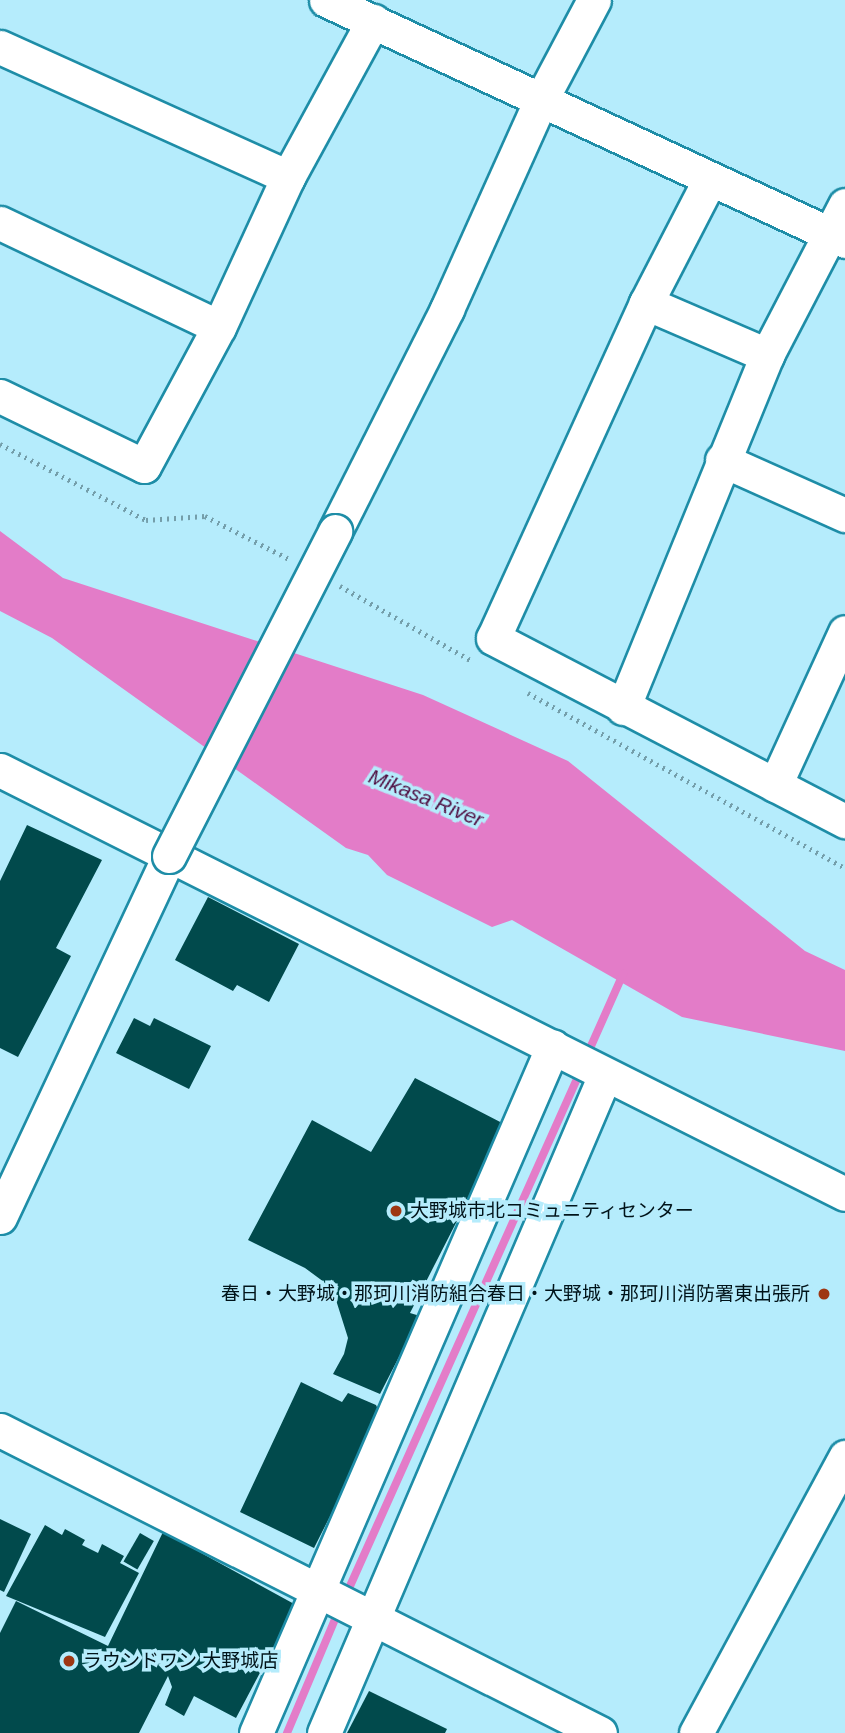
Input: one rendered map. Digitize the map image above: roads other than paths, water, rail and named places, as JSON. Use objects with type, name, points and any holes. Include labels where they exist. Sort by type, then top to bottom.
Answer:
[{"type":"street","points":[[326,0],[838,238]]},
{"type":"street","points":[[0,1217],[169,856],[447,309],[541,100],[594,0]]},
{"type":"street","points":[[0,396],[144,466],[219,327],[288,177],[373,21]]},
{"type":"street","points":[[0,47],[288,177]]},
{"type":"street","points":[[710,179],[646,303],[493,638],[623,708],[845,821]]},
{"type":"street","points":[[623,708],[767,355],[838,238],[845,205]]},
{"type":"street","points":[[0,223],[219,327]]},
{"type":"street","points":[[646,303],[767,355]]},
{"type":"street","points":[[722,460],[845,515]]},
{"type":"street","points":[[775,785],[845,632]]},
{"type":"street","points":[[0,770],[845,1194]]},
{"type":"street","points":[[257,1733],[553,1046]]},
{"type":"street","points":[[324,1733],[605,1075]]},
{"type":"street","points":[[0,1430],[600,1733]]},
{"type":"street","points":[[696,1733],[845,1457]]},
{"type":"water","name":"Mikasa River","points":[[0,531],[63,578],[423,695],[568,761],[805,951],[845,970],[845,1051],[682,1017],[512,920],[492,927],[387,875],[368,855],[346,848],[52,638],[0,611]]},
{"type":"waterway","points":[[587,1055],[623,974]]},
{"type":"waterway","points":[[346,1595],[581,1070]]},
{"type":"waterway","points":[[287,1733],[339,1610]]},
{"type":"place","name":"大野城市北コミュニティセンター","points":[[396,1211]]},
{"type":"place","name":"春日・大野城・那珂川消防組合春日・大野城・那珂川消防署東出張所","points":[[824,1294]]},
{"type":"place","name":"ラウンドワン 大野城店","points":[[69,1661]]}]
